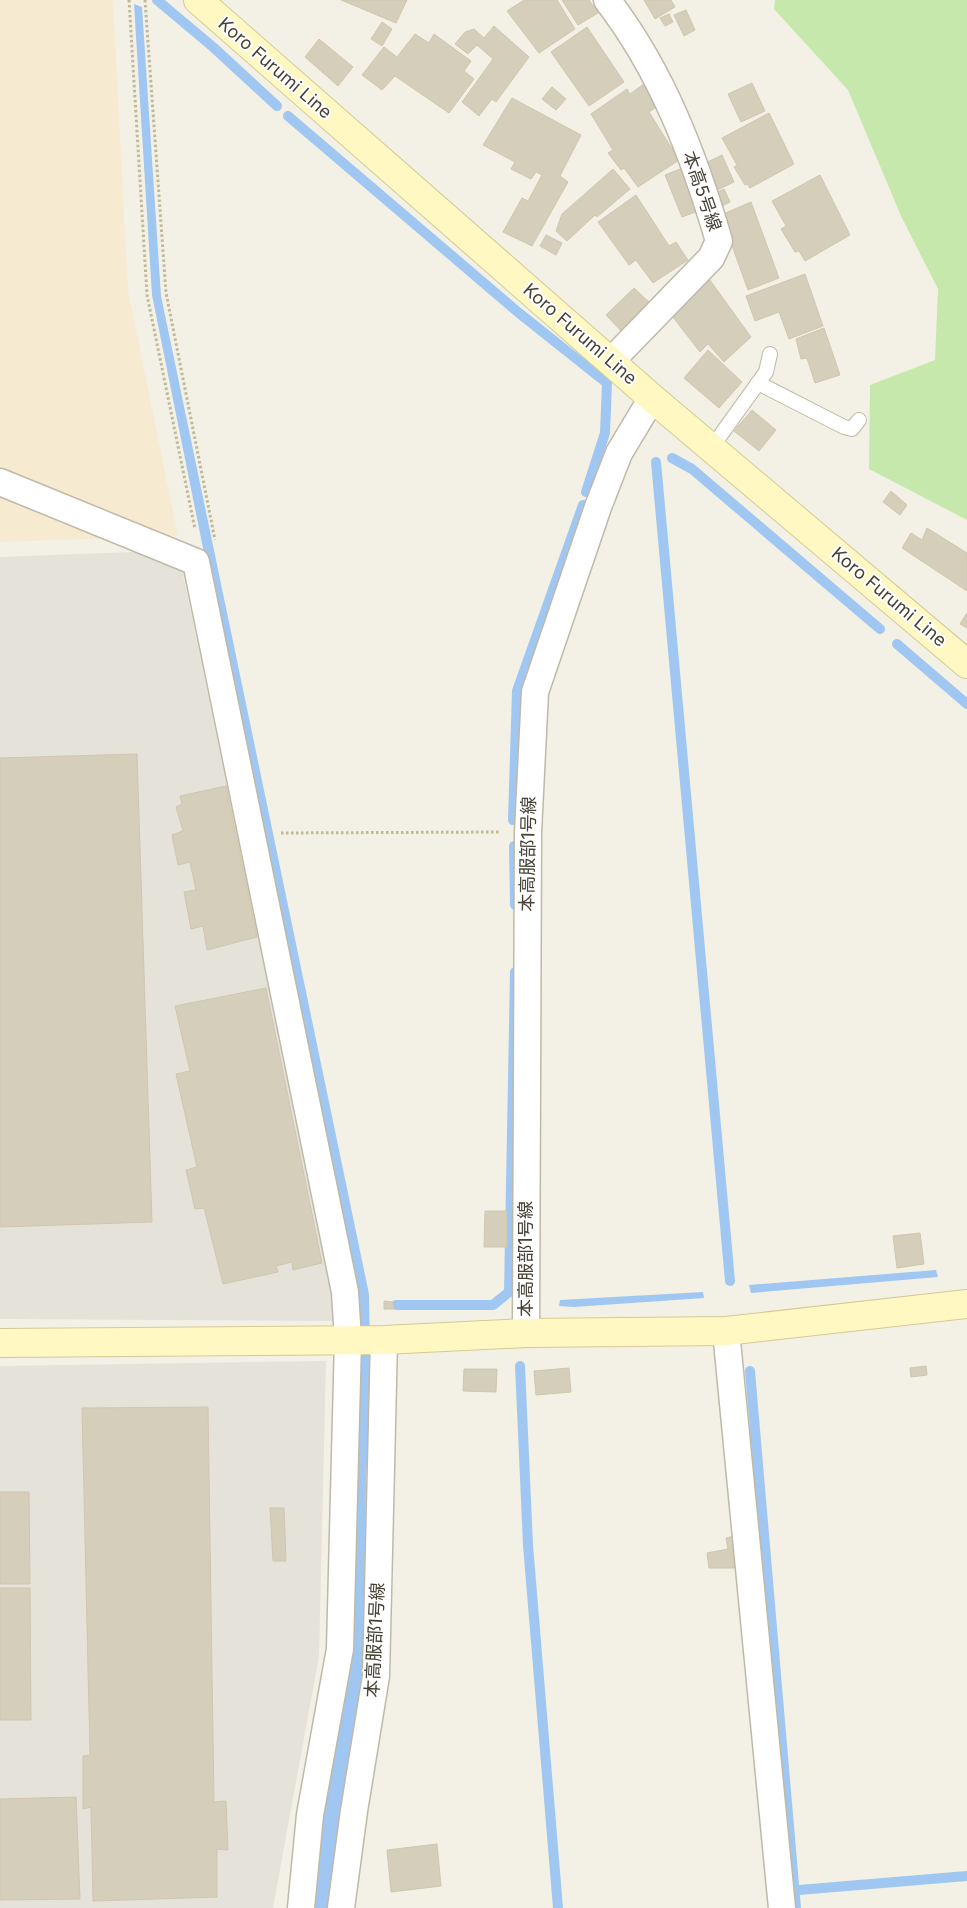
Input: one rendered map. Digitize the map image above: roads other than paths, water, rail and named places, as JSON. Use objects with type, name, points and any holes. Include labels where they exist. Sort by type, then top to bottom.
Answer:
[{"type":"main road","name":"Koro Furumi Line","points":[[198,0],[652,398],[967,664]]},
{"type":"main road","points":[[0,1343],[384,1340],[526,1333],[726,1331],[967,1304]]},
{"type":"street","name":"本高5号線","points":[[607,0],[627,26],[649,62],[672,109],[707,199],[719,242],[711,258],[611,361]]},
{"type":"street","name":"本高服部1号線","points":[[526,1333],[528,832],[535,692],[598,507],[619,452],[652,398]]},
{"type":"street","points":[[0,482],[196,562],[345,1292],[348,1340],[340,1649],[310,1815],[301,1908]]},
{"type":"street","points":[[726,1331],[782,1908]]},
{"type":"street","name":"本高服部1号線","points":[[341,1908],[354,1810],[376,1676],[384,1340]]},
{"type":"lane","points":[[712,447],[766,372],[770,354]]},
{"type":"lane","points":[[758,383],[844,427],[852,429],[859,420]]},
{"type":"water","points":[[134,4],[142,7],[161,296],[369,1294],[370,1354],[375,1372],[366,1476],[365,1664],[332,1908],[312,1908],[356,1358],[209,578],[152,295]]},
{"type":"water","points":[[936,1270],[938,1277],[751,1293],[749,1285]]},
{"type":"water","points":[[703,1292],[704,1298],[574,1307],[559,1306],[560,1300]]},
{"type":"waterway","points":[[157,0],[213,47],[277,106]]},
{"type":"waterway","points":[[288,116],[519,313],[607,383],[605,433],[586,492]]},
{"type":"waterway","points":[[672,458],[692,469],[880,629]]},
{"type":"waterway","points":[[656,462],[730,1281]]},
{"type":"waterway","points":[[513,820],[517,691],[583,505]]},
{"type":"waterway","points":[[897,644],[967,704]]},
{"type":"waterway","points":[[514,846],[515,905]]},
{"type":"waterway","points":[[396,1305],[493,1305],[509,1292],[515,972]]},
{"type":"waterway","points":[[520,1366],[528,1545],[558,1908]]},
{"type":"waterway","points":[[750,1371],[796,1908]]},
{"type":"waterway","points":[[799,1890],[967,1876]]}]
